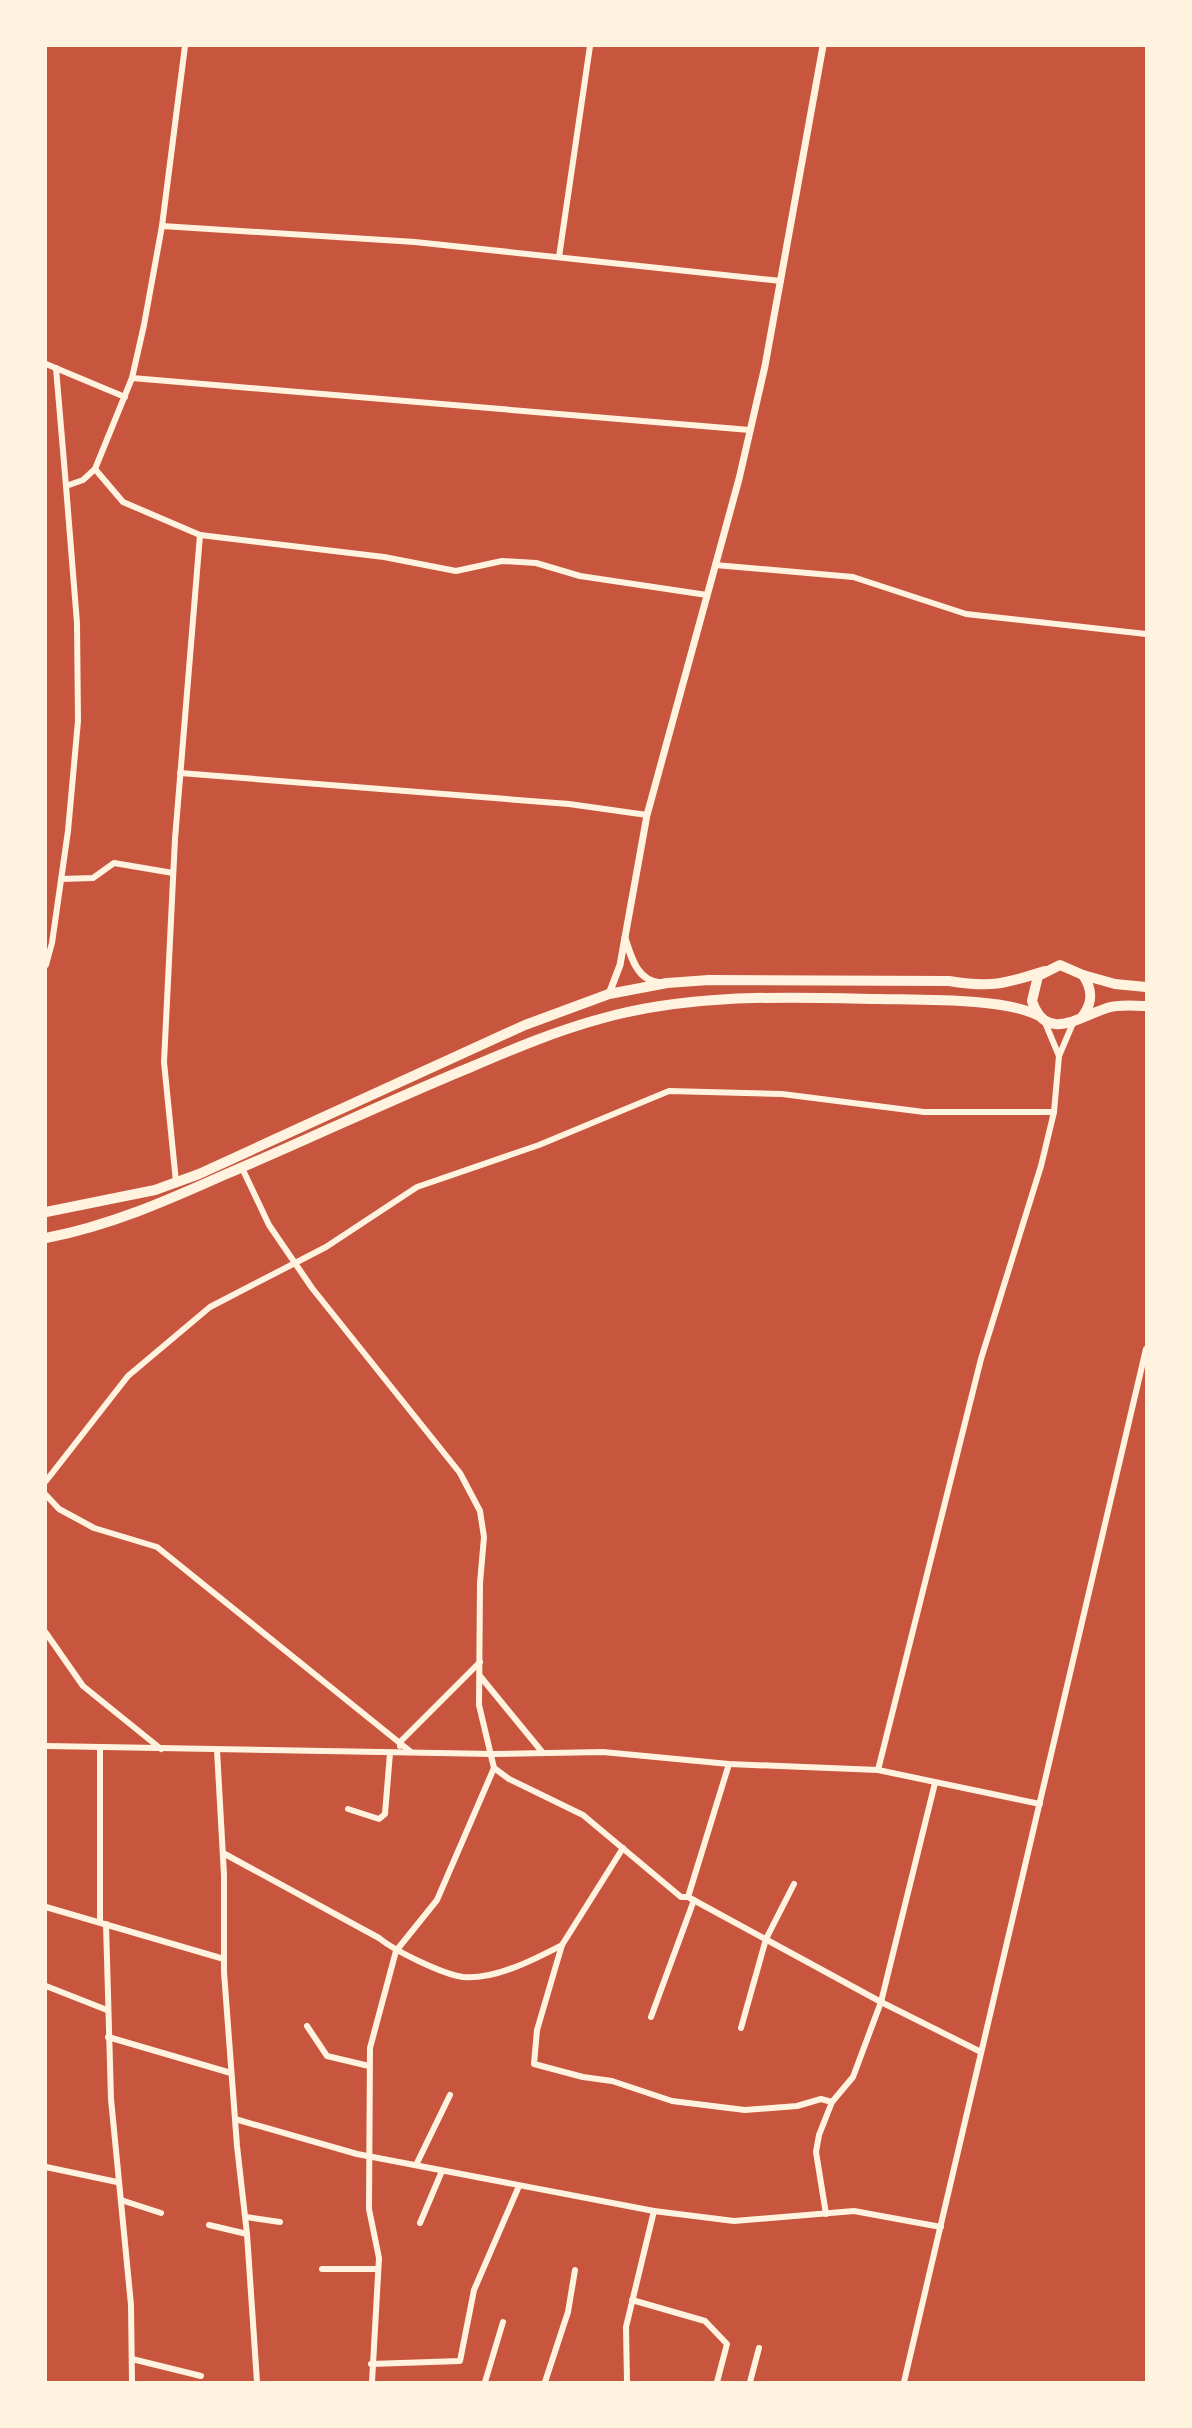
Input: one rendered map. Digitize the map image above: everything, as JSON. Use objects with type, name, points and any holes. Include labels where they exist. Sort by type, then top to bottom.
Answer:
[{"type":"highway","points":[[46,1212],[122,1198],[176,1182],[525,1025],[609,994],[667,983],[936,981],[983,987],[1014,982],[1060,965],[1115,984],[1146,987]]},
{"type":"highway","points":[[1042,1018],[1032,1001],[1032,992],[1045,971]]},
{"type":"highway","points":[[1077,1020],[1087,1010],[1091,992],[1083,975]]},
{"type":"highway","points":[[46,1238],[125,1217],[525,1044],[602,1018],[692,1002],[929,1000],[1015,1006],[1053,1024],[1077,1020],[1110,1007],[1146,1006]]},
{"type":"street","points":[[66,486],[83,480],[95,470],[132,378],[162,226],[185,46]]},
{"type":"street","points":[[559,257],[590,46]]},
{"type":"street","points":[[609,994],[621,965],[648,815],[750,430],[781,281],[823,46]]},
{"type":"street","points":[[162,226],[415,243],[781,281]]},
{"type":"street","points":[[46,364],[125,397]]},
{"type":"street","points":[[46,965],[52,943],[61,878],[78,721],[77,623],[56,368]]},
{"type":"street","points":[[132,378],[750,430]]},
{"type":"street","points":[[95,470],[123,502],[200,535],[384,558],[456,571],[502,561],[536,564],[580,576],[707,595]]},
{"type":"street","points":[[176,1182],[164,1062],[173,873],[200,535]]},
{"type":"street","points":[[716,565],[853,577],[966,614],[1146,634]]},
{"type":"street","points":[[180,773],[569,804],[648,815]]},
{"type":"street","points":[[61,878],[93,878],[114,863],[173,873]]},
{"type":"street","points":[[625,937],[640,972],[653,982],[667,983]]},
{"type":"street","points":[[1042,1018],[1059,1056]]},
{"type":"street","points":[[878,1770],[925,1573],[981,1359],[1038,1177],[1054,1112],[1059,1056],[1077,1020]]},
{"type":"street","points":[[46,1481],[128,1376],[210,1307],[326,1247],[417,1186],[539,1145],[669,1091],[782,1094],[924,1112],[1054,1112]]},
{"type":"street","points":[[242,1168],[269,1225],[296,1264],[473,1493],[484,1537],[480,1583],[480,1705],[494,1754],[494,1768],[437,1900],[396,1951],[370,2048],[369,2209],[378,2269],[372,2382]]},
{"type":"street","points":[[904,2382],[1146,1349]]},
{"type":"street","points":[[46,1495],[59,1509],[94,1528],[157,1547],[412,1753]]},
{"type":"street","points":[[46,1633],[83,1686],[160,1749]]},
{"type":"street","points":[[399,1753],[400,1744],[424,1715],[480,1662]]},
{"type":"street","points":[[480,1676],[543,1753]]},
{"type":"street","points":[[46,1746],[390,1753],[603,1752],[729,1764],[878,1770],[1040,1804]]},
{"type":"street","points":[[100,1749],[107,2037],[117,2182],[131,2305],[132,2382]]},
{"type":"street","points":[[216,1750],[223,1853],[224,1959],[257,2382]]},
{"type":"street","points":[[348,1810],[379,1819],[386,1814],[390,1753]]},
{"type":"street","points":[[651,2017],[691,1899],[729,1764]]},
{"type":"street","points":[[494,1768],[509,1779],[583,1815],[681,1897],[691,1899],[881,2002],[981,2052]]},
{"type":"street","points":[[826,2214],[816,2152],[832,2102],[853,2077],[881,2002],[935,1783]]},
{"type":"street","points":[[623,1848],[562,1945],[537,2030],[534,2064],[583,2077],[612,2081],[672,2101],[745,2110],[797,2106],[821,2099],[832,2102]]},
{"type":"street","points":[[223,1853],[379,1938],[396,1951],[463,1977],[493,1973],[541,1956],[562,1945]]},
{"type":"street","points":[[741,2028],[766,1939],[794,1884]]},
{"type":"street","points":[[46,1907],[224,1959]]},
{"type":"street","points":[[46,1986],[107,2010]]},
{"type":"street","points":[[307,2026],[327,2056],[369,2066]]},
{"type":"street","points":[[107,2037],[232,2073]]},
{"type":"street","points":[[417,2163],[450,2095]]},
{"type":"street","points":[[235,2119],[368,2155],[654,2211],[734,2221],[854,2211],[941,2227]]},
{"type":"street","points":[[46,2167],[117,2182]]},
{"type":"street","points":[[420,2223],[442,2171]]},
{"type":"street","points":[[371,2364],[460,2361],[474,2290],[519,2186]]},
{"type":"street","points":[[121,2200],[161,2213]]},
{"type":"street","points":[[627,2382],[626,2327],[654,2211]]},
{"type":"street","points":[[246,2217],[279,2222]]},
{"type":"street","points":[[209,2225],[247,2234]]},
{"type":"street","points":[[322,2269],[378,2269]]},
{"type":"street","points":[[545,2382],[568,2312],[575,2270]]},
{"type":"street","points":[[632,2300],[705,2322],[727,2344],[717,2382]]},
{"type":"street","points":[[485,2382],[503,2322]]},
{"type":"street","points":[[750,2382],[759,2348]]},
{"type":"street","points":[[132,2359],[201,2376]]}]
